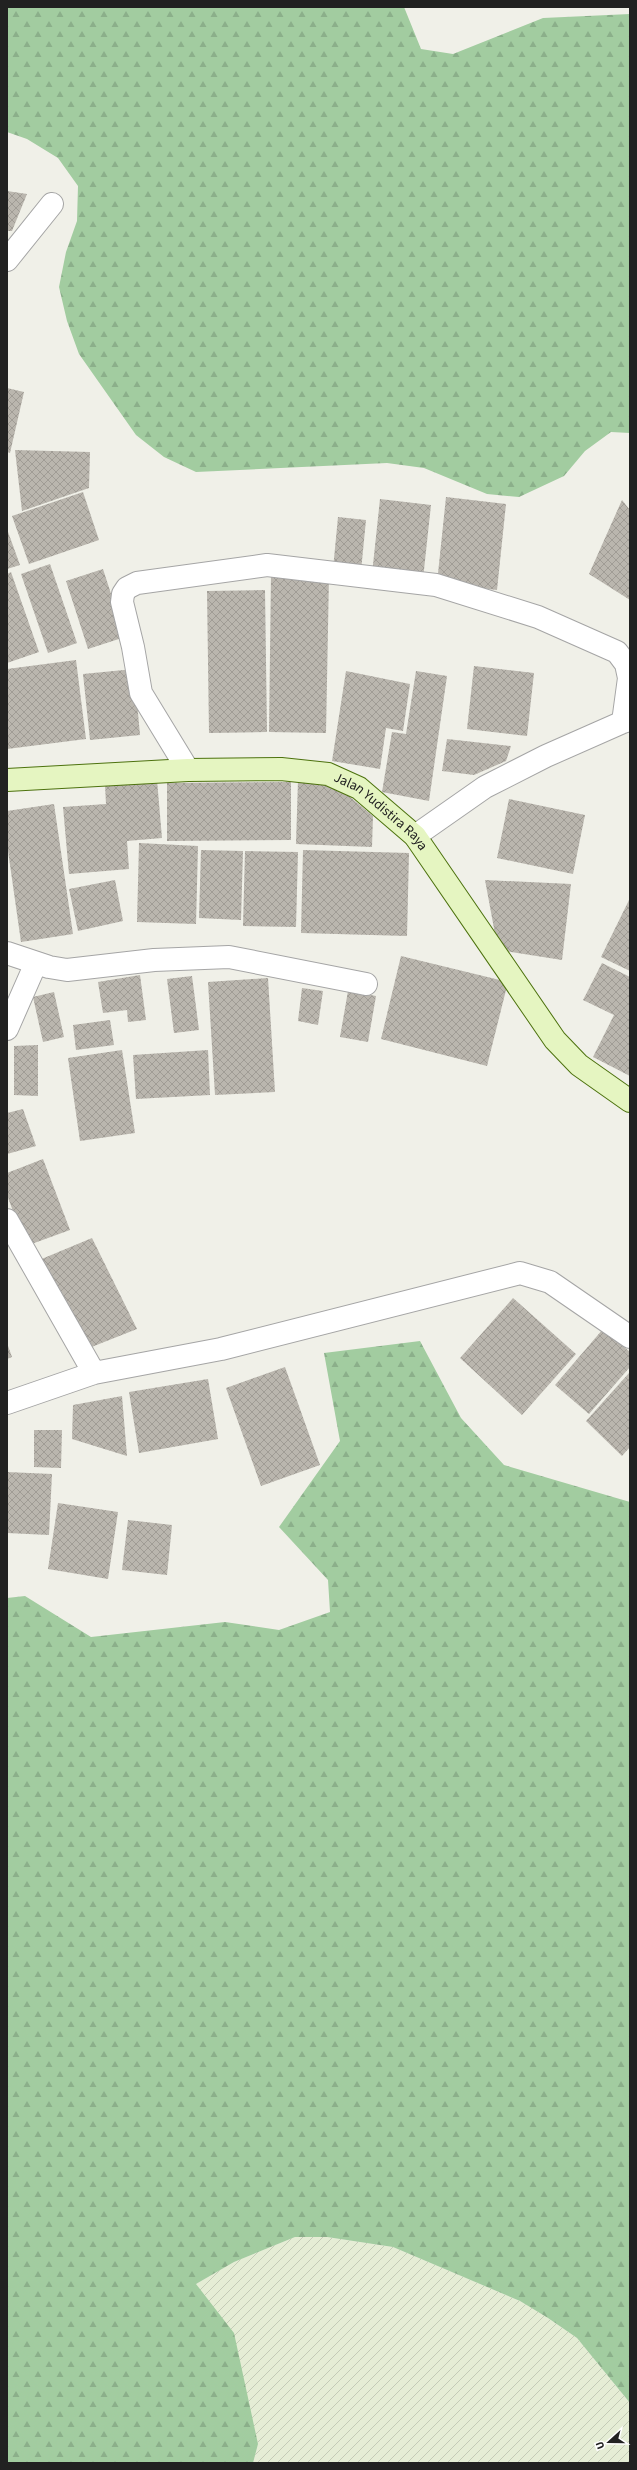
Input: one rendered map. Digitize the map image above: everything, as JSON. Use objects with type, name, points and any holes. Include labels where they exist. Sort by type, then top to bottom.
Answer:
[{"type":"street","points":[[7,260],[52,204]]},
{"type":"street","points":[[188,770],[141,693],[133,647],[122,602],[123,594],[127,588],[137,583],[267,565],[436,585],[538,617],[617,652],[626,664],[629,678],[626,721],[546,756],[485,787],[416,836]]},
{"type":"street","name":"Jalan Yudistira Raya","points":[[7,780],[188,770],[281,769],[328,774],[359,788],[416,836],[555,1040],[579,1065],[630,1101]]},
{"type":"street","points":[[7,953],[36,963],[67,970],[154,960],[229,957],[366,984]]},
{"type":"street","points":[[7,1029],[36,963]]},
{"type":"street","points":[[7,1220],[94,1373]]},
{"type":"street","points":[[7,1403],[94,1373],[221,1349],[520,1273],[550,1282],[630,1337]]},
{"type":"green space","points":[[7,7],[404,7],[421,49],[453,54],[543,18],[630,14],[630,433],[611,432],[585,451],[564,476],[519,497],[487,494],[424,468],[387,463],[196,472],[164,457],[136,435],[79,354],[67,321],[59,287],[66,252],[77,221],[78,186],[58,158],[27,139],[7,132]]},
{"type":"green space","points":[[420,1341],[461,1418],[504,1465],[630,1502],[630,2403],[577,2338],[520,2301],[393,2247],[327,2237],[295,2237],[234,2262],[196,2284],[234,2333],[258,2444],[253,2463],[7,2463],[7,1598],[25,1596],[91,1637],[225,1622],[279,1630],[330,1612],[328,1580],[279,1527],[340,1441],[324,1353]]},
{"type":"green space","points":[[295,2237],[327,2237],[393,2247],[520,2301],[548,2318],[577,2338],[630,2403],[630,2463],[253,2463],[258,2444],[196,2284],[234,2262]]},
{"type":"building","points":[[7,191],[27,194],[12,231],[7,231]]},
{"type":"building","points":[[7,388],[24,392],[10,453],[7,452]]},
{"type":"building","points":[[15,450],[90,452],[89,488],[22,511]]},
{"type":"building","points":[[83,492],[99,540],[29,564],[12,516]]},
{"type":"building","points":[[446,497],[506,504],[497,590],[437,583]]},
{"type":"building","points":[[380,499],[431,505],[423,579],[372,574]]},
{"type":"building","points":[[622,500],[630,510],[630,600],[589,574]]},
{"type":"building","points":[[338,517],[366,520],[361,571],[333,569]]},
{"type":"building","points":[[7,529],[20,565],[7,569]]},
{"type":"building","points":[[50,564],[77,643],[48,653],[21,574]]},
{"type":"building","points":[[103,569],[125,637],[88,649],[66,581]]},
{"type":"building","points":[[11,572],[39,652],[7,663],[7,574]]},
{"type":"building","points":[[271,574],[329,576],[326,733],[269,732]]},
{"type":"building","points":[[265,590],[267,732],[209,733],[207,591]]},
{"type":"building","points":[[76,660],[86,739],[7,749],[7,669]]},
{"type":"building","points":[[474,666],[534,673],[527,736],[467,729]]},
{"type":"building","points":[[134,669],[140,735],[90,740],[83,674]]},
{"type":"building","points":[[346,671],[410,684],[403,731],[386,728],[380,769],[332,761]]},
{"type":"building","points":[[416,671],[447,676],[429,801],[382,792],[392,732],[406,734]]},
{"type":"building","points":[[447,739],[511,746],[506,761],[474,775],[442,771]]},
{"type":"building","points":[[157,780],[162,838],[127,841],[129,869],[69,874],[63,807],[106,804],[105,785]]},
{"type":"building","points":[[298,780],[332,782],[373,816],[372,847],[296,844]]},
{"type":"building","points":[[291,782],[291,840],[167,841],[167,783]]},
{"type":"building","points":[[509,799],[585,815],[573,874],[497,858]]},
{"type":"building","points":[[54,804],[73,934],[21,942],[7,844],[7,811]]},
{"type":"building","points":[[139,843],[198,846],[196,924],[137,922]]},
{"type":"building","points":[[201,850],[243,851],[241,920],[199,918]]},
{"type":"building","points":[[303,850],[409,853],[407,936],[301,933]]},
{"type":"building","points":[[245,851],[298,852],[296,927],[243,926]]},
{"type":"building","points":[[115,880],[123,921],[78,931],[69,889]]},
{"type":"building","points":[[485,880],[571,884],[562,960],[498,950]]},
{"type":"building","points":[[630,898],[630,971],[601,957]]},
{"type":"building","points":[[401,956],[508,982],[487,1066],[381,1039]]},
{"type":"building","points":[[602,963],[630,977],[630,1076],[593,1057],[614,1015],[583,1000]]},
{"type":"building","points":[[140,975],[146,1020],[128,1022],[127,1010],[103,1013],[98,982]]},
{"type":"building","points":[[192,976],[199,1030],[174,1033],[167,979]]},
{"type":"building","points":[[268,978],[275,1092],[215,1095],[208,982]]},
{"type":"building","points":[[302,988],[323,991],[318,1025],[298,1021]]},
{"type":"building","points":[[348,991],[376,996],[368,1042],[340,1037]]},
{"type":"building","points":[[54,992],[64,1037],[43,1042],[33,997]]},
{"type":"building","points":[[110,1020],[114,1045],[76,1050],[73,1025]]},
{"type":"building","points":[[38,1045],[38,1096],[14,1095],[14,1046]]},
{"type":"building","points":[[122,1050],[135,1133],[80,1141],[68,1058]]},
{"type":"building","points":[[208,1050],[210,1095],[136,1099],[133,1055]]},
{"type":"building","points":[[23,1109],[36,1146],[7,1154],[7,1113]]},
{"type":"building","points":[[43,1159],[70,1230],[26,1246],[7,1195],[7,1173]]},
{"type":"building","points":[[92,1238],[137,1329],[84,1350],[32,1263]]},
{"type":"building","points":[[513,1298],[576,1354],[522,1415],[460,1358]]},
{"type":"building","points":[[603,1329],[630,1352],[630,1367],[589,1414],[555,1385]]},
{"type":"building","points":[[7,1343],[12,1357],[7,1359]]},
{"type":"building","points":[[285,1367],[320,1465],[261,1486],[226,1388]]},
{"type":"building","points":[[629,1373],[630,1447],[622,1456],[586,1421]]},
{"type":"building","points":[[208,1379],[218,1439],[139,1453],[129,1392]]},
{"type":"building","points":[[122,1396],[127,1456],[72,1439],[73,1405]]},
{"type":"building","points":[[34,1430],[62,1430],[61,1468],[34,1467]]},
{"type":"building","points":[[7,1472],[52,1474],[49,1535],[7,1533]]},
{"type":"building","points":[[58,1503],[118,1512],[108,1579],[48,1569]]},
{"type":"building","points":[[128,1520],[172,1525],[167,1575],[122,1570]]}]
